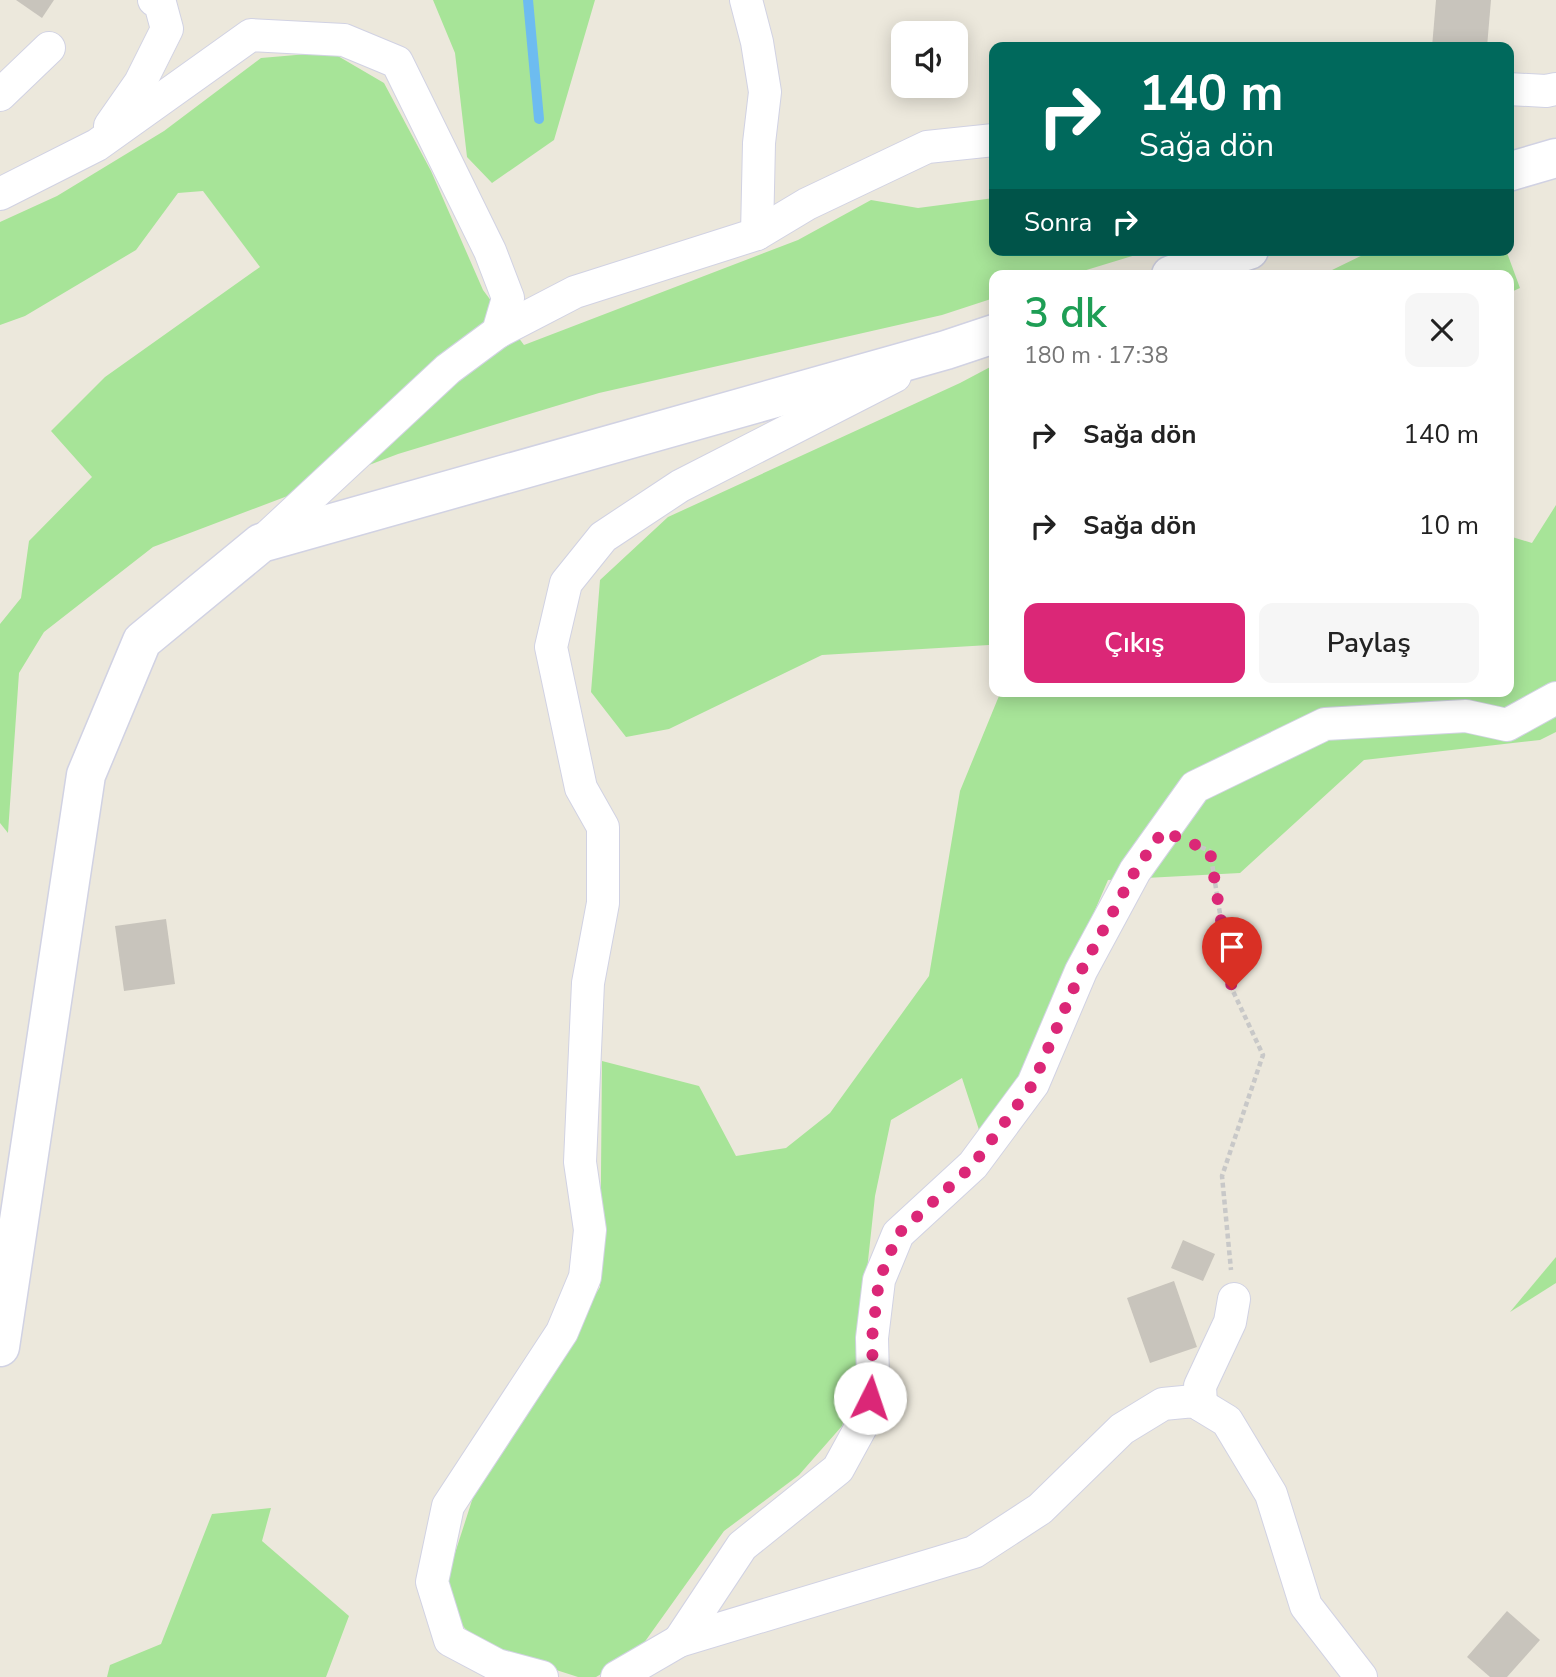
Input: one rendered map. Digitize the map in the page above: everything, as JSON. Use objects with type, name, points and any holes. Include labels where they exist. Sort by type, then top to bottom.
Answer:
[{"type":"main road","points":[[1514,170],[1556,158]]},
{"type":"main road","points":[[1187,270],[1230,256]]},
{"type":"main road","points":[[0,1347],[86,775],[142,640],[261,543],[989,336]]},
{"type":"street","points":[[97,145],[139,83],[167,29],[160,3],[154,0]]},
{"type":"street","points":[[746,0],[757,42],[765,92],[759,143],[757,234]]},
{"type":"street","points":[[0,194],[97,145],[250,35],[344,40],[397,62],[490,251],[508,298],[498,332]]},
{"type":"street","points":[[0,94],[49,48]]},
{"type":"street","points":[[1514,89],[1556,89]]},
{"type":"street","points":[[261,543],[448,369],[498,332],[575,292],[757,234],[807,204],[927,147],[989,141]]},
{"type":"street","points":[[542,1677],[497,1665],[450,1640],[432,1582],[448,1506],[562,1332],[585,1277],[590,1230],[580,1162],[588,983],[603,904],[603,827],[580,788],[551,647],[566,583],[603,537],[680,486],[946,350]]},
{"type":"street","points":[[679,1641],[742,1546],[838,1469],[867,1416],[873,1378],[872,1338],[879,1280],[898,1234],[973,1165],[1033,1084],[1081,971],[1135,871],[1195,787],[1325,724],[1466,716],[1507,725],[1556,698]]},
{"type":"street","points":[[1201,1405],[1200,1386],[1230,1322],[1234,1299]]},
{"type":"street","points":[[617,1677],[679,1641],[974,1552],[1040,1509],[1122,1429],[1163,1404],[1194,1401],[1227,1421],[1271,1494],[1306,1606],[1361,1677]]},
{"type":"path","points":[[1163,831],[1210,851],[1232,989],[1263,1055],[1222,1176],[1234,1299]]},
{"type":"green space","points":[[433,0],[595,0],[554,140],[492,183],[467,157],[455,53]]},
{"type":"green space","points":[[331,52],[384,83],[431,171],[483,290],[524,345],[798,240],[871,200],[918,208],[989,199],[989,256],[1132,256],[1086,270],[989,270],[989,300],[942,315],[599,393],[398,454],[153,547],[44,632],[19,673],[8,833],[0,823],[0,624],[21,598],[29,541],[92,477],[51,431],[105,377],[260,267],[203,191],[178,193],[136,250],[25,316],[0,325],[0,222],[57,196],[164,131],[261,58]]},
{"type":"green space","points":[[1361,256],[1508,256],[1513,270],[1332,270]]},
{"type":"green space","points":[[1514,272],[1520,288],[1514,291]]},
{"type":"green space","points":[[989,368],[989,645],[822,655],[669,729],[626,737],[591,692],[600,580],[668,517]]},
{"type":"green space","points":[[1556,505],[1556,732],[1540,740],[1364,760],[1240,873],[1108,880],[1027,1067],[981,1136],[962,1078],[891,1120],[875,1196],[855,1381],[842,1426],[799,1475],[724,1531],[636,1654],[596,1677],[578,1677],[482,1646],[457,1620],[447,1578],[475,1491],[600,1287],[602,1061],[699,1086],[736,1156],[786,1148],[830,1113],[929,976],[960,791],[999,697],[1514,697],[1514,538],[1532,543]]},
{"type":"green space","points":[[1556,1257],[1556,1283],[1510,1312]]},
{"type":"green space","points":[[271,1508],[262,1541],[349,1616],[326,1677],[107,1677],[110,1665],[161,1644],[212,1514]]},
{"type":"building","points":[[16,0],[54,0],[42,18]]},
{"type":"building","points":[[1436,0],[1491,0],[1487,42],[1432,42]]},
{"type":"building","points":[[166,919],[175,984],[124,991],[115,926]]},
{"type":"building","points":[[1183,1240],[1215,1254],[1203,1281],[1171,1268]]},
{"type":"building","points":[[1174,1281],[1197,1347],[1150,1363],[1127,1298]]},
{"type":"building","points":[[1507,1611],[1540,1640],[1507,1677],[1490,1677],[1467,1657]]},
{"type":"waterway","points":[[528,0],[539,119]]},
{"type":"route","points":[[870,1398],[873,1378],[872,1338],[879,1280],[898,1234],[973,1165],[1033,1084],[1081,971],[1135,871],[1163,831],[1210,851],[1232,989]]}]
